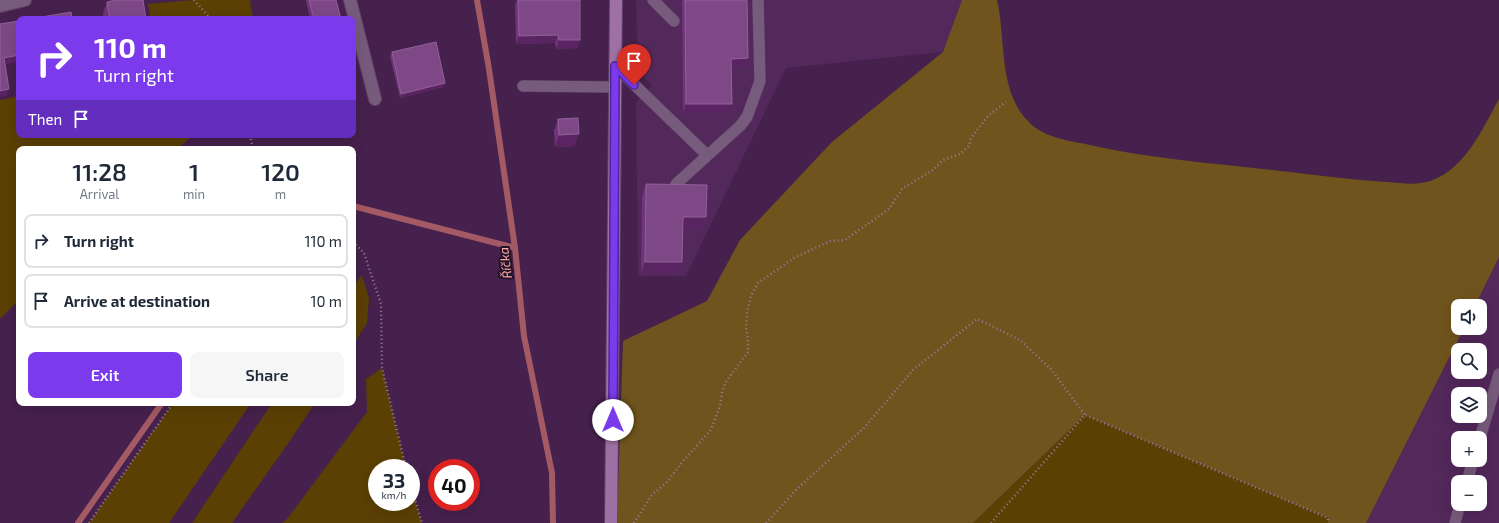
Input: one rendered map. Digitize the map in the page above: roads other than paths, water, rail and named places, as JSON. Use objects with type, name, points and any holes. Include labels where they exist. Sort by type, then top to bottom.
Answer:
[{"type":"street","points":[[0,6],[25,0]]},
{"type":"street","points":[[350,0],[354,16]]},
{"type":"street","points":[[611,523],[616,0]]},
{"type":"street","points":[[356,24],[375,99]]},
{"type":"lane","points":[[653,0],[674,21]]},
{"type":"lane","points":[[676,184],[744,121],[750,110],[759,85],[760,73],[758,0]]},
{"type":"lane","points":[[615,66],[707,155]]},
{"type":"lane","points":[[523,86],[615,87]]},
{"type":"lane","points":[[1482,431],[1499,374]]},
{"type":"lane","points":[[1455,523],[1458,511]]},
{"type":"waterway","name":"Říčka","points":[[477,0],[489,69],[515,248],[524,336],[552,473],[553,523]]},
{"type":"waterway","points":[[356,207],[515,248]]},
{"type":"waterway","points":[[78,523],[160,406]]}]
